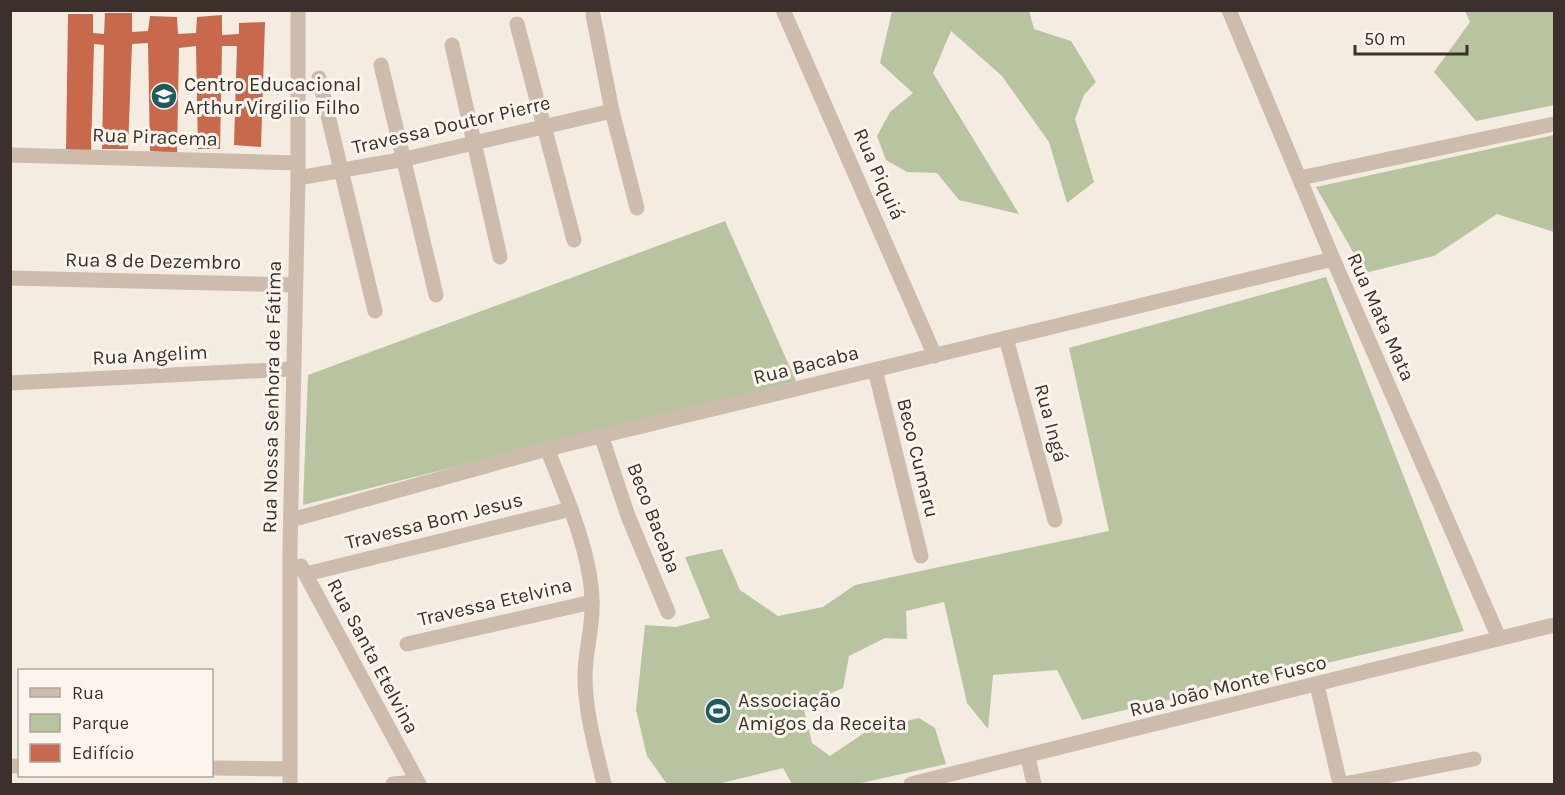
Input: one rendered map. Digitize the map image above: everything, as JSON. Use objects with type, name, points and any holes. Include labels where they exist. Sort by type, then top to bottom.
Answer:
[{"type":"street","name":"Rua Nossa Senhora de Fátima","points":[[290,777],[290,548],[298,170],[298,10]]},
{"type":"street","name":"Rua Piquiá","points":[[783,10],[935,356]]},
{"type":"street","name":"Rua Mata Mata","points":[[1229,10],[1332,259],[1499,638]]},
{"type":"street","points":[[593,15],[612,111],[637,208]]},
{"type":"street","points":[[517,24],[574,240]]},
{"type":"street","points":[[452,45],[500,257]]},
{"type":"street","points":[[381,65],[436,295]]},
{"type":"street","points":[[319,78],[375,311]]},
{"type":"street","name":"Travessa Doutor Pierre","points":[[298,170],[340,171],[405,159],[612,111]]},
{"type":"street","points":[[1300,178],[1554,124]]},
{"type":"street","name":"Rua Piracema","points":[[10,155],[298,170]]},
{"type":"street","name":"Rua Bacaba","points":[[291,520],[547,449],[602,438],[1332,259]]},
{"type":"street","name":"Rua 8 de Dezembro","points":[[10,279],[296,285]]},
{"type":"street","name":"Rua Ingá","points":[[1006,338],[1055,520]]},
{"type":"street","name":"Rua Angelim","points":[[10,383],[292,369]]},
{"type":"street","name":"Beco Cumaru","points":[[875,370],[921,556]]},
{"type":"street","name":"Beco Bacaba","points":[[602,438],[628,516],[668,612]]},
{"type":"street","points":[[547,449],[571,509],[592,602],[585,653],[585,679],[604,784]]},
{"type":"street","name":"Travessa Bom Jesus","points":[[306,574],[571,509]]},
{"type":"street","name":"Rua Santa Etelvina","points":[[290,548],[418,783]]},
{"type":"street","name":"Travessa Etelvina","points":[[407,644],[592,602]]},
{"type":"street","name":"Rua João Monte Fusco","points":[[910,784],[1554,625]]},
{"type":"street","points":[[1317,685],[1340,784]]},
{"type":"street","points":[[1028,756],[1034,784]]},
{"type":"street","points":[[1344,784],[1474,759]]},
{"type":"street","points":[[213,768],[290,777]]},
{"type":"street","points":[[393,784],[418,783]]},
{"type":"green space","points":[[892,11],[1029,11],[1034,29],[1071,41],[1096,82],[1084,95],[1075,119],[1094,182],[1067,203],[1049,142],[1002,76],[951,31],[933,73],[1019,214],[959,200],[937,173],[907,172],[886,160],[877,136],[890,112],[913,93],[880,63]]},
{"type":"green space","points":[[1465,11],[1554,11],[1554,105],[1476,121],[1434,72],[1470,22]]},
{"type":"green space","points":[[1554,135],[1554,232],[1497,214],[1434,256],[1365,273],[1316,187]]},
{"type":"green space","points":[[725,221],[796,381],[303,505],[308,375]]},
{"type":"green space","points":[[1326,277],[1464,631],[1082,720],[1057,670],[993,675],[988,729],[967,703],[944,602],[906,611],[907,639],[885,638],[849,656],[843,688],[803,706],[812,743],[830,756],[867,731],[919,718],[935,728],[946,764],[857,784],[792,784],[783,768],[718,784],[667,784],[647,756],[636,710],[645,625],[676,627],[710,618],[685,557],[722,549],[740,590],[778,616],[823,607],[855,585],[1109,531],[1069,348]]},
{"type":"building","name":"Centro Educacional Arthur Virgilio Filho","points":[[105,13],[132,13],[132,32],[148,31],[150,16],[177,17],[178,34],[196,33],[197,17],[222,15],[222,35],[239,34],[239,23],[265,22],[261,147],[234,145],[237,46],[222,46],[220,149],[198,149],[196,46],[179,48],[177,153],[150,151],[148,43],[132,44],[128,149],[102,149],[104,45],[94,44],[91,152],[66,152],[68,14],[93,14],[93,33],[104,34]]},
{"type":"place","name":"Centro Educacional Arthur Virgilio Filho","points":[[164,96]]},
{"type":"place","name":"Associação Amigos da Receita","points":[[718,711]]}]
